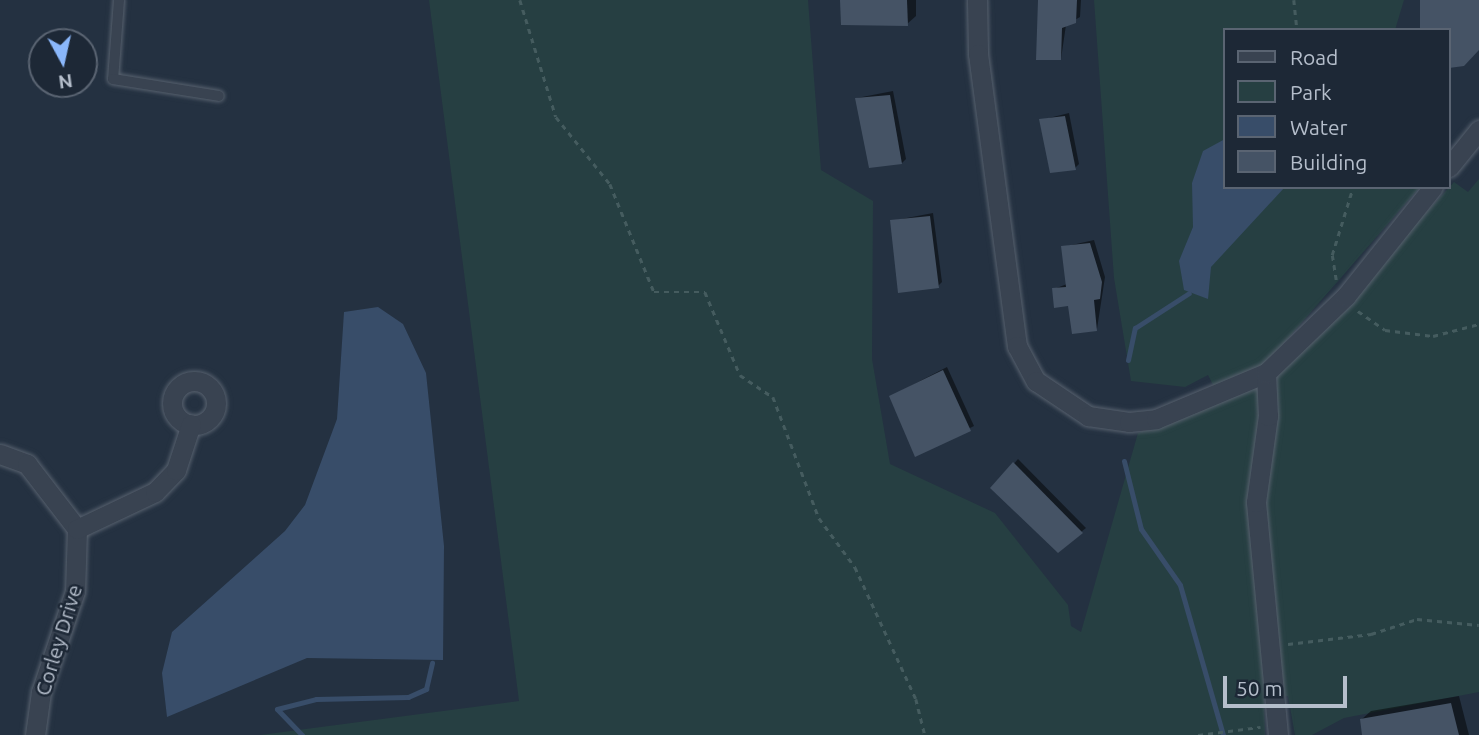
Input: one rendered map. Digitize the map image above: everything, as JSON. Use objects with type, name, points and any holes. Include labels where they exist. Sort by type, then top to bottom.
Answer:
[{"type":"street","points":[[977,0],[978,54],[1017,346],[1036,381],[1088,416],[1129,422],[1156,419],[1266,373],[1346,296],[1431,189]]},
{"type":"street","points":[[1451,165],[1479,131]]},
{"type":"street","points":[[1266,373],[1269,416],[1256,502],[1278,735]]},
{"type":"street","points":[[0,454],[34,471],[77,529],[116,516],[155,492],[176,470],[191,424]]},
{"type":"street","name":"Corley Drive","points":[[35,735],[41,692],[75,591],[77,529]]},
{"type":"lane","points":[[118,0],[113,79],[219,96]]},
{"type":"path","points":[[520,0],[555,117],[610,184],[654,292],[705,292],[740,375],[773,397],[819,518],[855,567],[916,699],[925,735]]},
{"type":"path","points":[[1294,0],[1297,28]]},
{"type":"path","points":[[1352,189],[1331,262],[1346,296],[1385,330],[1433,336],[1479,324]]},
{"type":"path","points":[[1268,644],[1371,634],[1416,619],[1479,625]]},
{"type":"path","points":[[1201,735],[1228,731]]},
{"type":"green space","points":[[429,0],[808,0],[821,170],[873,201],[872,359],[890,464],[995,513],[1068,605],[1071,626],[1081,632],[1138,433],[1277,376],[1448,189],[1451,189],[1454,182],[1468,192],[1479,179],[1479,692],[1344,718],[1312,735],[1295,735],[1288,696],[1264,699],[1265,735],[260,735],[519,701]]},
{"type":"green space","points":[[1094,0],[1404,0],[1396,28],[1224,28],[1224,189],[1418,189],[1264,366],[1214,387],[1208,375],[1185,387],[1131,381],[1114,278]]},
{"type":"water","points":[[1224,140],[1224,189],[1283,189],[1211,267],[1208,299],[1184,290],[1179,261],[1193,227],[1192,183],[1203,151]]},
{"type":"water","points":[[378,307],[403,324],[426,373],[444,546],[443,660],[307,658],[167,717],[162,673],[172,632],[285,531],[305,505],[337,419],[344,312]]},
{"type":"building","points":[[840,0],[907,0],[908,26],[841,25]]},
{"type":"building","points":[[1038,0],[1077,0],[1076,23],[1062,28],[1061,60],[1036,60]]},
{"type":"building","points":[[1420,0],[1479,0],[1479,50],[1464,66],[1451,68],[1451,28],[1420,28]]},
{"type":"building","points":[[890,95],[902,164],[869,168],[855,98]]},
{"type":"building","points":[[1065,116],[1076,170],[1050,173],[1039,119]]},
{"type":"building","points":[[930,216],[939,288],[898,293],[890,220]]},
{"type":"building","points":[[1090,243],[1102,282],[1100,299],[1094,300],[1097,331],[1072,334],[1068,306],[1054,308],[1052,288],[1066,287],[1061,246]]},
{"type":"building","points":[[943,370],[971,431],[915,457],[889,396]]},
{"type":"building","points":[[1013,462],[1083,533],[1058,553],[990,488]]},
{"type":"building","points":[[1451,703],[1459,735],[1362,735],[1360,719]]},
{"type":"waterway","points":[[1128,360],[1135,328],[1189,293]]},
{"type":"waterway","points":[[1124,461],[1141,529],[1180,585],[1223,735]]},
{"type":"waterway","points":[[302,735],[277,709],[316,699],[408,697],[426,689],[432,663]]}]
